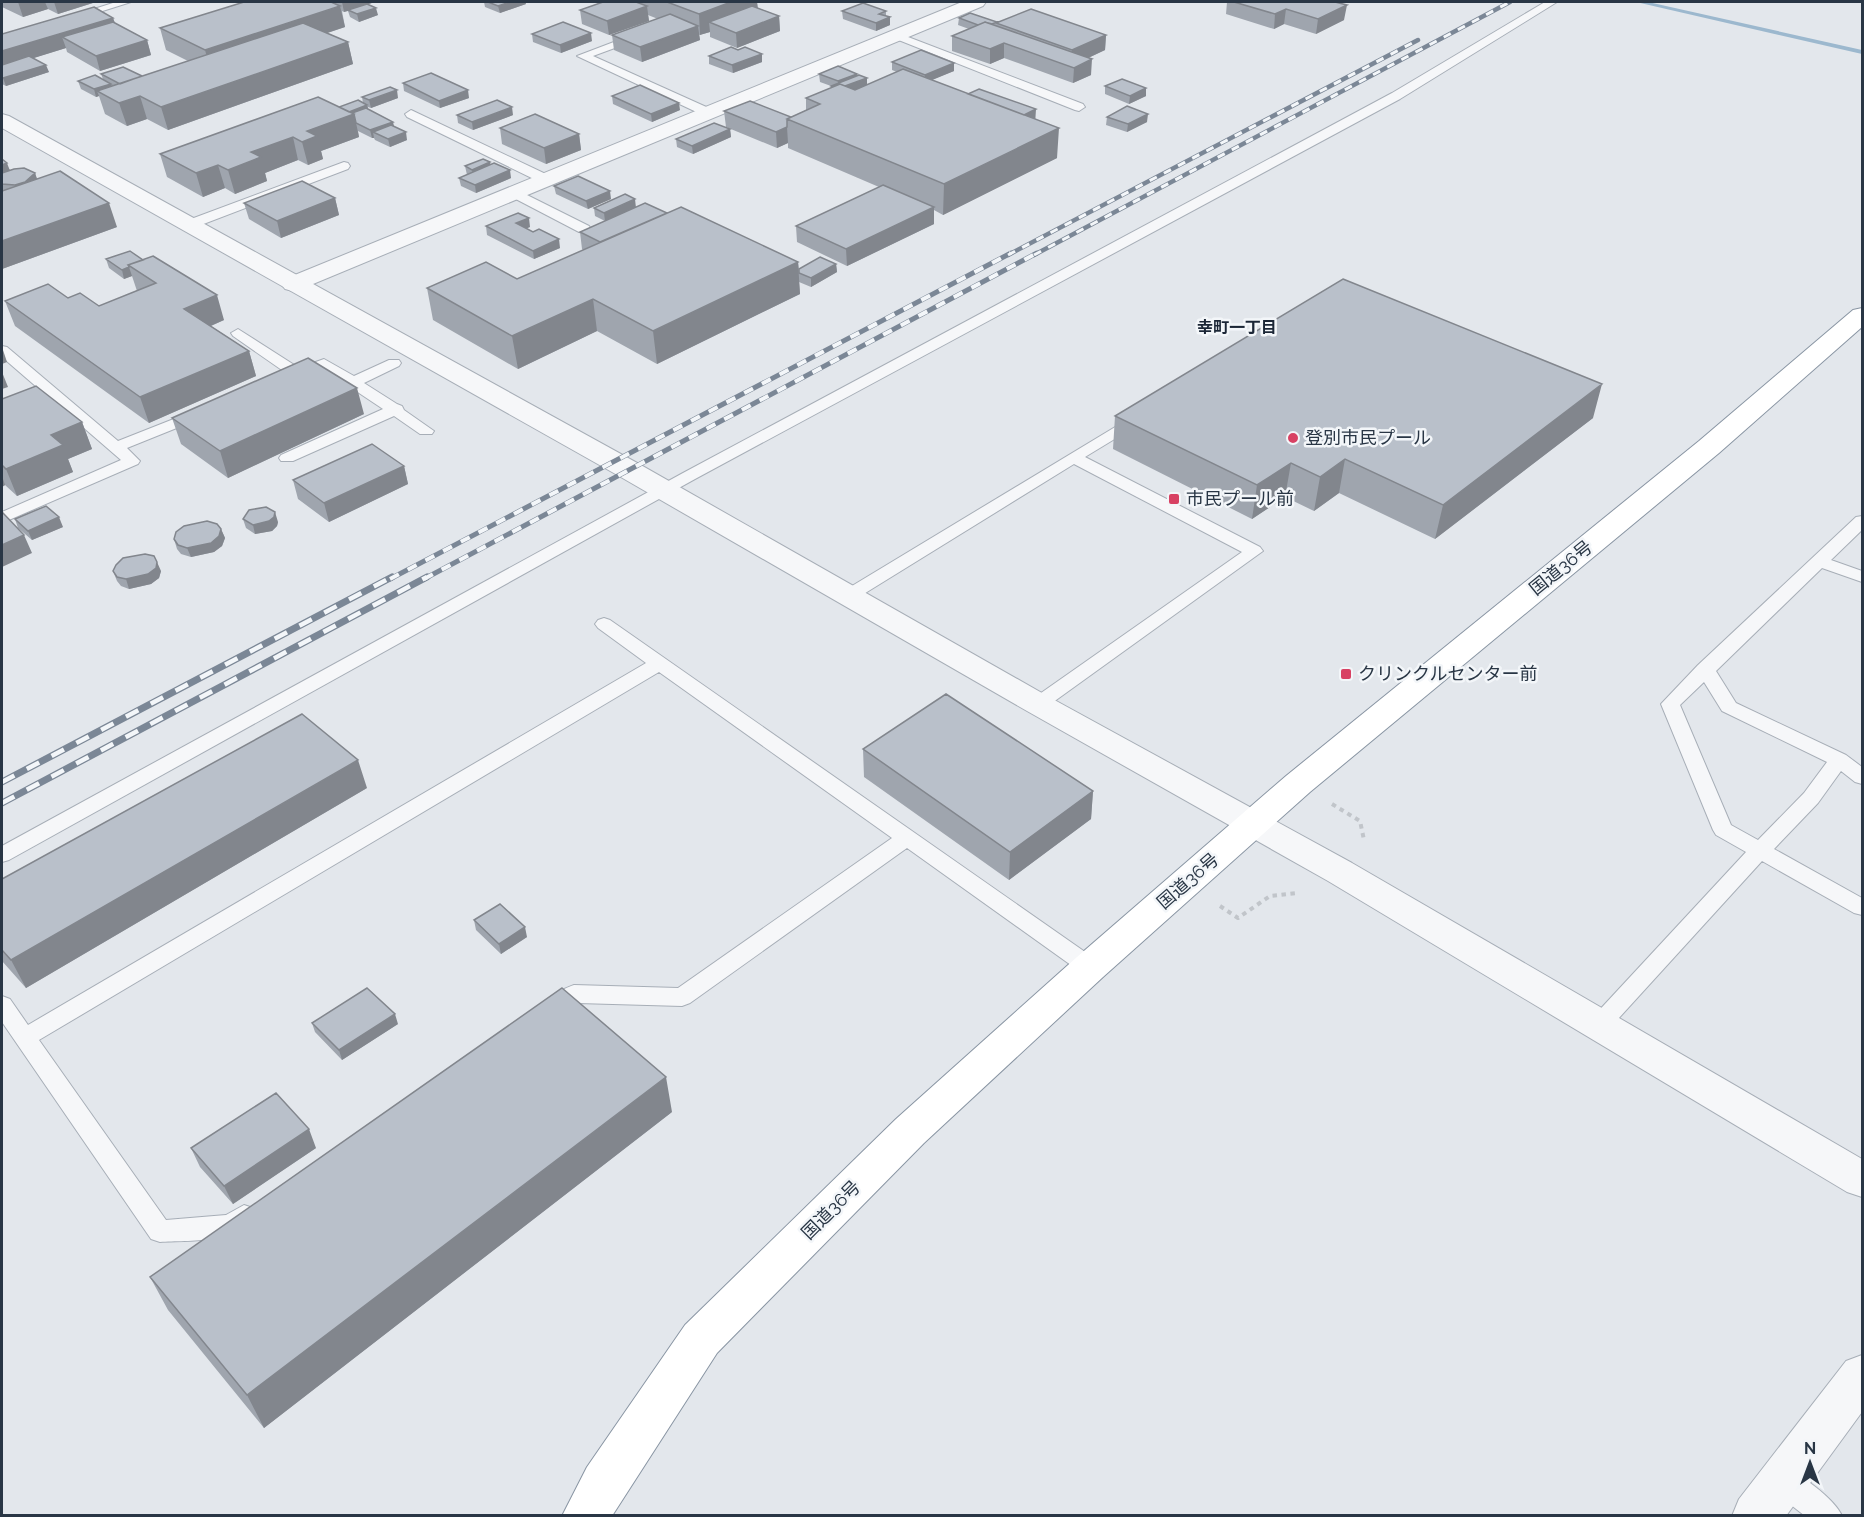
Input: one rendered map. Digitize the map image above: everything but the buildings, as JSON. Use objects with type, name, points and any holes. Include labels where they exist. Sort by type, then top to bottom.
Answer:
[{"type":"highway","name":"国道36号","points":[[586,1515],[604,1483],[701,1339],[910,1131],[1090,967],[1298,784],[1709,447],[1863,315]]},
{"type":"street","points":[[293,284],[975,2]]},
{"type":"street","points":[[2,120],[664,489],[1038,704],[1340,872],[1863,1180]]},
{"type":"street","points":[[1769,1498],[1863,1376]]},
{"type":"lane","points":[[65,20],[126,2]]},
{"type":"lane","points":[[2,855],[664,489],[1396,96],[1552,2]]},
{"type":"lane","points":[[895,35],[1079,107]]},
{"type":"lane","points":[[627,40],[583,56],[709,113]]},
{"type":"lane","points":[[411,114],[547,180]]},
{"type":"lane","points":[[188,225],[344,166]]},
{"type":"lane","points":[[515,193],[584,229]]},
{"type":"lane","points":[[238,333],[298,374]]},
{"type":"lane","points":[[2,350],[132,461],[2,518]]},
{"type":"lane","points":[[277,383],[324,363],[426,431]]},
{"type":"lane","points":[[353,382],[394,363]]},
{"type":"lane","points":[[117,447],[213,408]]},
{"type":"lane","points":[[287,458],[397,410]]},
{"type":"lane","points":[[848,596],[1145,414]]},
{"type":"lane","points":[[1038,704],[1254,551],[1074,458]]},
{"type":"lane","points":[[1863,521],[1670,704],[1723,830],[1863,907]]},
{"type":"lane","points":[[1821,562],[1863,577]]},
{"type":"lane","points":[[604,624],[1090,967]]},
{"type":"lane","points":[[26,1037],[658,663]]},
{"type":"lane","points":[[1705,669],[1729,707],[1839,760],[1863,777]]},
{"type":"lane","points":[[1600,1024],[1758,851],[1811,798],[1839,760]]},
{"type":"lane","points":[[535,1021],[574,994],[682,996],[906,838]]},
{"type":"lane","points":[[2,1005],[160,1231],[231,1225],[261,1205]]},
{"type":"lane","points":[[1769,1498],[1828,1515]]},
{"type":"waterway","points":[[1640,2],[1862,52]]},
{"type":"railway","points":[[1034,255],[1510,2]]},
{"type":"railway","points":[[1008,255],[1418,40]]},
{"type":"railway","points":[[390,579],[1011,253]]},
{"type":"railway","points":[[424,579],[1037,253]]},
{"type":"railway","points":[[2,782],[392,577]]},
{"type":"railway","points":[[2,803],[427,577]]},
{"type":"place","name":"登別市民プール","points":[[1293,438]]},
{"type":"place","name":"市民プール前","points":[[1174,499]]},
{"type":"place","name":"クリンクルセンター前","points":[[1346,674]]},
{"type":"district","name":"幸町一丁目","points":[[1237,327]]}]
